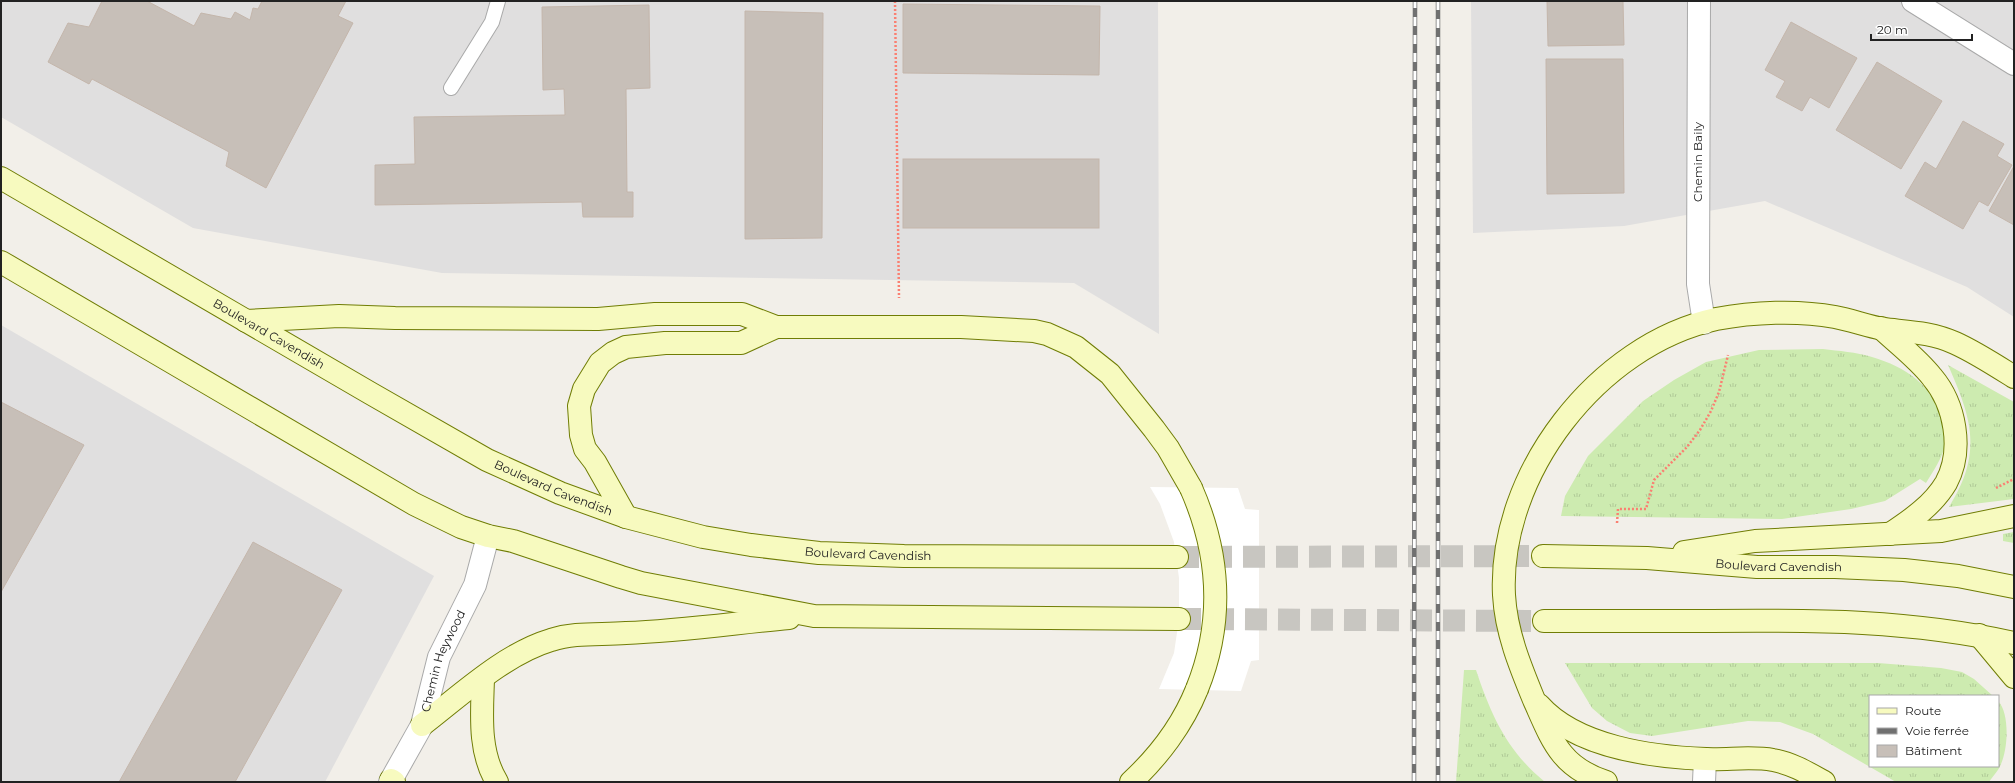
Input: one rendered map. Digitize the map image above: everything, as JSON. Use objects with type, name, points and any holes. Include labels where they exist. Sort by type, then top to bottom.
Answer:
[{"type":"main road","name":"Boulevard Cavendish","points":[[1,178],[487,460],[560,493],[626,517],[703,537],[751,545],[819,553],[904,556],[1177,557]]},
{"type":"main road","points":[[1,262],[414,504],[462,527],[488,536],[513,541],[581,565],[641,583],[814,616]]},
{"type":"main road","points":[[1606,782],[1579,769],[1558,750],[1550,737],[1520,668],[1506,609],[1504,585],[1506,554],[1510,531],[1518,503],[1530,473],[1556,431],[1595,387],[1624,363],[1660,340],[1683,330],[1729,317],[1795,313],[1837,317],[1881,328],[1923,332],[1954,343],[2014,377]]},
{"type":"main road","points":[[246,321],[339,316],[395,318],[598,319],[655,314],[742,314],[776,327],[992,328],[1034,331],[1047,334],[1076,347],[1110,374],[1138,406],[1168,448],[1191,488],[1207,529],[1211,548],[1215,587],[1215,606],[1210,646],[1197,689],[1191,703],[1167,742],[1131,782]]},
{"type":"main road","points":[[626,517],[595,462],[585,449],[581,435],[580,406],[584,389],[600,363],[613,353],[626,347],[665,343],[741,343],[776,327]]},
{"type":"main road","points":[[1881,328],[1932,376],[1943,392],[1954,423],[1955,438],[1954,453],[1946,482],[1926,507],[1890,534]]},
{"type":"main road","points":[[1647,558],[1755,541],[1941,530],[2014,516]]},
{"type":"main road","name":"Boulevard Cavendish","points":[[1543,556],[1647,558],[1757,567],[1835,567],[1904,570],[1958,576],[2014,587]]},
{"type":"main road","points":[[422,725],[483,678],[518,655],[535,646],[566,636],[586,634],[625,634],[814,616],[1178,619]]},
{"type":"main road","points":[[1544,621],[1804,620],[1858,622],[1897,624],[1979,635],[2014,643]]},
{"type":"main road","points":[[1979,635],[2014,677]]},
{"type":"main road","points":[[483,678],[483,736],[486,756],[497,782]]},
{"type":"main road","points":[[1534,700],[1556,721],[1567,728],[1601,742],[1635,751],[1705,759],[1773,760],[1796,768],[1824,782]]},
{"type":"street","name":"Chemin Baily","points":[[1699,1],[1698,284],[1704,323]]},
{"type":"street","points":[[1913,1],[2014,64]]},
{"type":"street","name":"Chemin Heywood","points":[[392,781],[422,725],[439,657],[475,585],[488,536]]},
{"type":"street","points":[[1704,782],[1705,759]]},
{"type":"lane","points":[[451,88],[492,22],[498,1]]},
{"type":"path","points":[[895,1],[900,327]]},
{"type":"path","points":[[1617,523],[1618,509],[1646,509],[1654,480],[1677,458],[1700,430],[1719,392],[1728,355]]},
{"type":"shaded area","points":[[1,1],[1158,1],[1159,334],[1074,283],[442,273],[193,228],[1,117]]},
{"type":"shaded area","points":[[1471,1],[2014,1],[2014,317],[1967,287],[1765,201],[1624,226],[1473,233]]},
{"type":"shaded area","points":[[1,325],[434,576],[325,782],[1,782]]},
{"type":"green space","points":[[1823,349],[1860,354],[1896,366],[1916,379],[1932,397],[1938,408],[1943,424],[1945,445],[1937,465],[1926,483],[1920,479],[1885,501],[1851,509],[1782,519],[1561,516],[1565,496],[1588,456],[1643,401],[1674,380],[1706,362],[1759,350]]},
{"type":"green space","points":[[1948,365],[2014,402],[2014,499],[1949,507],[1960,488],[1967,470],[1970,453],[1970,436],[1968,419],[1963,402]]},
{"type":"green space","points":[[2014,532],[2014,543],[2003,541],[2003,534]]},
{"type":"green space","points":[[1565,663],[1878,663],[1941,668],[1962,672],[1974,679],[1992,695],[1869,695],[1869,766],[1813,734],[1780,722],[1748,721],[1652,736],[1630,733],[1607,721],[1592,708]]},
{"type":"green space","points":[[1464,670],[1476,670],[1494,717],[1510,745],[1520,758],[1545,782],[1456,782]]},
{"type":"green space","points":[[1999,702],[2005,714],[2007,731],[2005,750],[2000,766],[1989,782],[1896,782],[1870,767],[1999,767]]},
{"type":"pier","points":[[1150,487],[1238,488],[1245,509],[1259,510],[1259,660],[1251,661],[1241,691],[1159,689],[1174,653],[1179,619],[1179,578],[1174,542],[1160,504]]},
{"type":"building","points":[[102,1],[147,1],[194,26],[201,13],[231,19],[235,12],[250,20],[253,8],[258,9],[262,1],[346,1],[338,16],[353,23],[266,188],[226,166],[229,152],[92,79],[89,84],[48,62],[68,23],[89,27]]},
{"type":"building","points":[[1547,1],[1623,1],[1624,45],[1548,46]]},
{"type":"building","points":[[903,4],[1100,6],[1099,75],[903,73]]},
{"type":"building","points":[[649,5],[650,88],[626,89],[627,192],[633,192],[633,217],[583,217],[582,202],[375,205],[375,165],[415,164],[414,117],[565,115],[564,89],[543,90],[542,7]]},
{"type":"building","points":[[745,11],[823,13],[822,238],[745,239]]},
{"type":"building","points":[[1791,22],[1857,58],[1829,108],[1810,97],[1802,111],[1776,97],[1785,81],[1765,70]]},
{"type":"building","points":[[1546,59],[1623,59],[1624,193],[1547,194]]},
{"type":"building","points":[[1877,62],[1942,101],[1901,169],[1836,130]]},
{"type":"building","points":[[1963,121],[2004,144],[1997,156],[2012,165],[1988,206],[1979,201],[1963,229],[1905,196],[1925,162],[1936,169]]},
{"type":"building","points":[[903,159],[1099,159],[1099,228],[903,228]]},
{"type":"building","points":[[2014,166],[2014,225],[1989,211]]},
{"type":"building","points":[[1,402],[84,445],[1,592]]},
{"type":"building","points":[[253,542],[342,590],[235,782],[119,782]]},
{"type":"tunnel","points":[[1177,557],[1543,556]]},
{"type":"tunnel","points":[[1179,619],[1544,621]]},
{"type":"railway","points":[[1414,782],[1415,1]]},
{"type":"railway","points":[[1438,1],[1438,782]]}]
